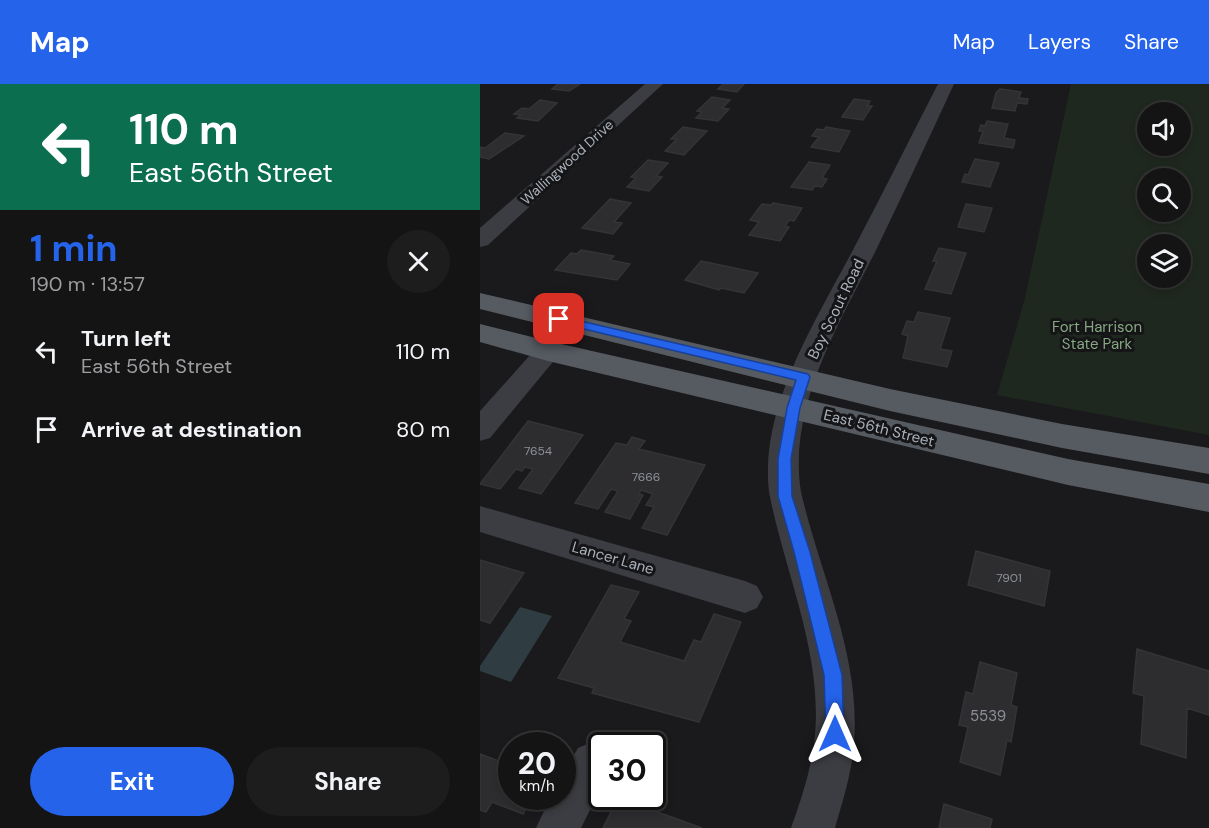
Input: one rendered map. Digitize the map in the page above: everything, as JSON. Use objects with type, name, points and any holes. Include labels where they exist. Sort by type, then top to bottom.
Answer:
[{"type":"main road","name":"East 56th Street","points":[[480,301],[1068,472],[1209,498]]},
{"type":"main road","name":"East 56th Street","points":[[480,333],[548,351],[799,393],[890,400],[985,420],[1209,460]]},
{"type":"street","name":"Wallingwood Drive","points":[[480,240],[655,84]]},
{"type":"street","name":"Boy Scout Road","points":[[813,828],[832,757],[836,710],[830,662],[785,496],[784,459],[799,393],[830,317],[946,84]]},
{"type":"street","points":[[480,430],[548,351]]},
{"type":"street","name":"Lancer Lane","points":[[480,519],[746,597]]},
{"type":"street","points":[[558,828],[588,770]]},
{"type":"green space","name":"Fort Harrison State Park","points":[[1071,84],[1209,84],[1209,435],[997,395],[1025,298]]},
{"type":"shaded area","points":[[520,607],[552,616],[511,682],[480,671],[480,666]]},
{"type":"building","points":[[558,84],[580,84],[569,91],[552,89]]},
{"type":"building","points":[[723,84],[744,84],[737,92],[718,89]]},
{"type":"building","points":[[1000,89],[1021,92],[1019,98],[1028,99],[1027,104],[1017,103],[1015,111],[992,108],[996,93]]},
{"type":"building","points":[[712,97],[730,100],[722,108],[729,109],[718,121],[696,118],[702,112],[697,111]]},
{"type":"building","points":[[854,99],[870,101],[867,106],[872,106],[863,120],[842,117]]},
{"type":"building","points":[[540,100],[557,103],[538,121],[517,118],[521,115],[514,114],[522,108],[529,109]]},
{"type":"building","points":[[987,121],[1008,124],[1004,138],[1015,140],[1013,148],[979,143],[983,131],[979,131],[981,125],[985,126]]},
{"type":"building","points":[[683,127],[707,131],[684,155],[665,151],[677,139],[671,139]]},
{"type":"building","points":[[826,127],[850,131],[839,152],[811,147],[819,137],[812,136],[817,129],[824,130]]},
{"type":"building","points":[[505,133],[524,136],[489,159],[480,157],[480,147],[485,148]]},
{"type":"building","points":[[975,159],[999,163],[990,187],[962,182]]},
{"type":"building","points":[[648,160],[668,163],[656,176],[662,177],[649,191],[627,187],[636,178],[631,177]]},
{"type":"building","points":[[809,162],[830,165],[822,178],[827,179],[822,187],[815,186],[812,190],[791,187]]},
{"type":"building","points":[[610,199],[631,203],[614,222],[622,223],[613,234],[582,228]]},
{"type":"building","points":[[773,203],[802,208],[794,221],[789,220],[785,226],[789,227],[780,241],[749,235],[759,222],[750,220],[762,204],[771,205]]},
{"type":"building","points":[[966,204],[992,208],[984,232],[958,227]]},
{"type":"building","points":[[939,248],[966,253],[951,294],[925,289],[937,261],[933,261]]},
{"type":"building","points":[[581,250],[614,256],[610,260],[630,264],[617,280],[555,270],[571,253],[577,254]]},
{"type":"building","points":[[701,261],[758,273],[744,293],[721,288],[719,290],[685,280]]},
{"type":"building","points":[[918,312],[950,318],[940,349],[952,351],[947,367],[903,358],[908,336],[902,334],[907,321],[914,322]]},
{"type":"building","points":[[528,421],[583,435],[541,494],[519,488],[533,469],[525,467],[522,471],[516,469],[500,489],[480,484]]},
{"type":"building","points":[[632,437],[645,441],[639,449],[705,465],[667,535],[642,528],[654,507],[646,505],[653,494],[641,490],[639,494],[643,495],[630,519],[605,512],[618,491],[611,489],[598,509],[575,503],[616,443],[627,445]]},
{"type":"building","points":[[976,551],[1050,571],[1044,606],[968,585]]},
{"type":"building","points":[[480,560],[524,573],[490,623],[480,620]]},
{"type":"building","points":[[611,585],[639,592],[624,619],[631,621],[620,642],[684,661],[694,640],[701,642],[714,614],[741,622],[699,722],[592,693],[594,688],[558,678]]},
{"type":"building","points":[[1137,649],[1209,671],[1209,715],[1187,708],[1186,758],[1141,744],[1144,696],[1133,693]]},
{"type":"building","points":[[980,662],[1017,673],[1011,705],[1017,707],[1011,742],[1007,740],[1000,775],[960,762],[968,727],[959,725],[966,692],[973,694]]},
{"type":"building","points":[[480,754],[498,761],[498,804],[492,802],[486,812],[480,810]]},
{"type":"building","points":[[944,804],[992,819],[990,828],[939,828]]},
{"type":"building","points":[[513,810],[525,810],[523,814]]},
{"type":"building","points":[[612,810],[652,810],[702,828],[603,828]]},
{"type":"route","points":[[559,319],[803,377],[784,459],[785,496],[802,552],[833,675],[836,710],[835,734]]}]
